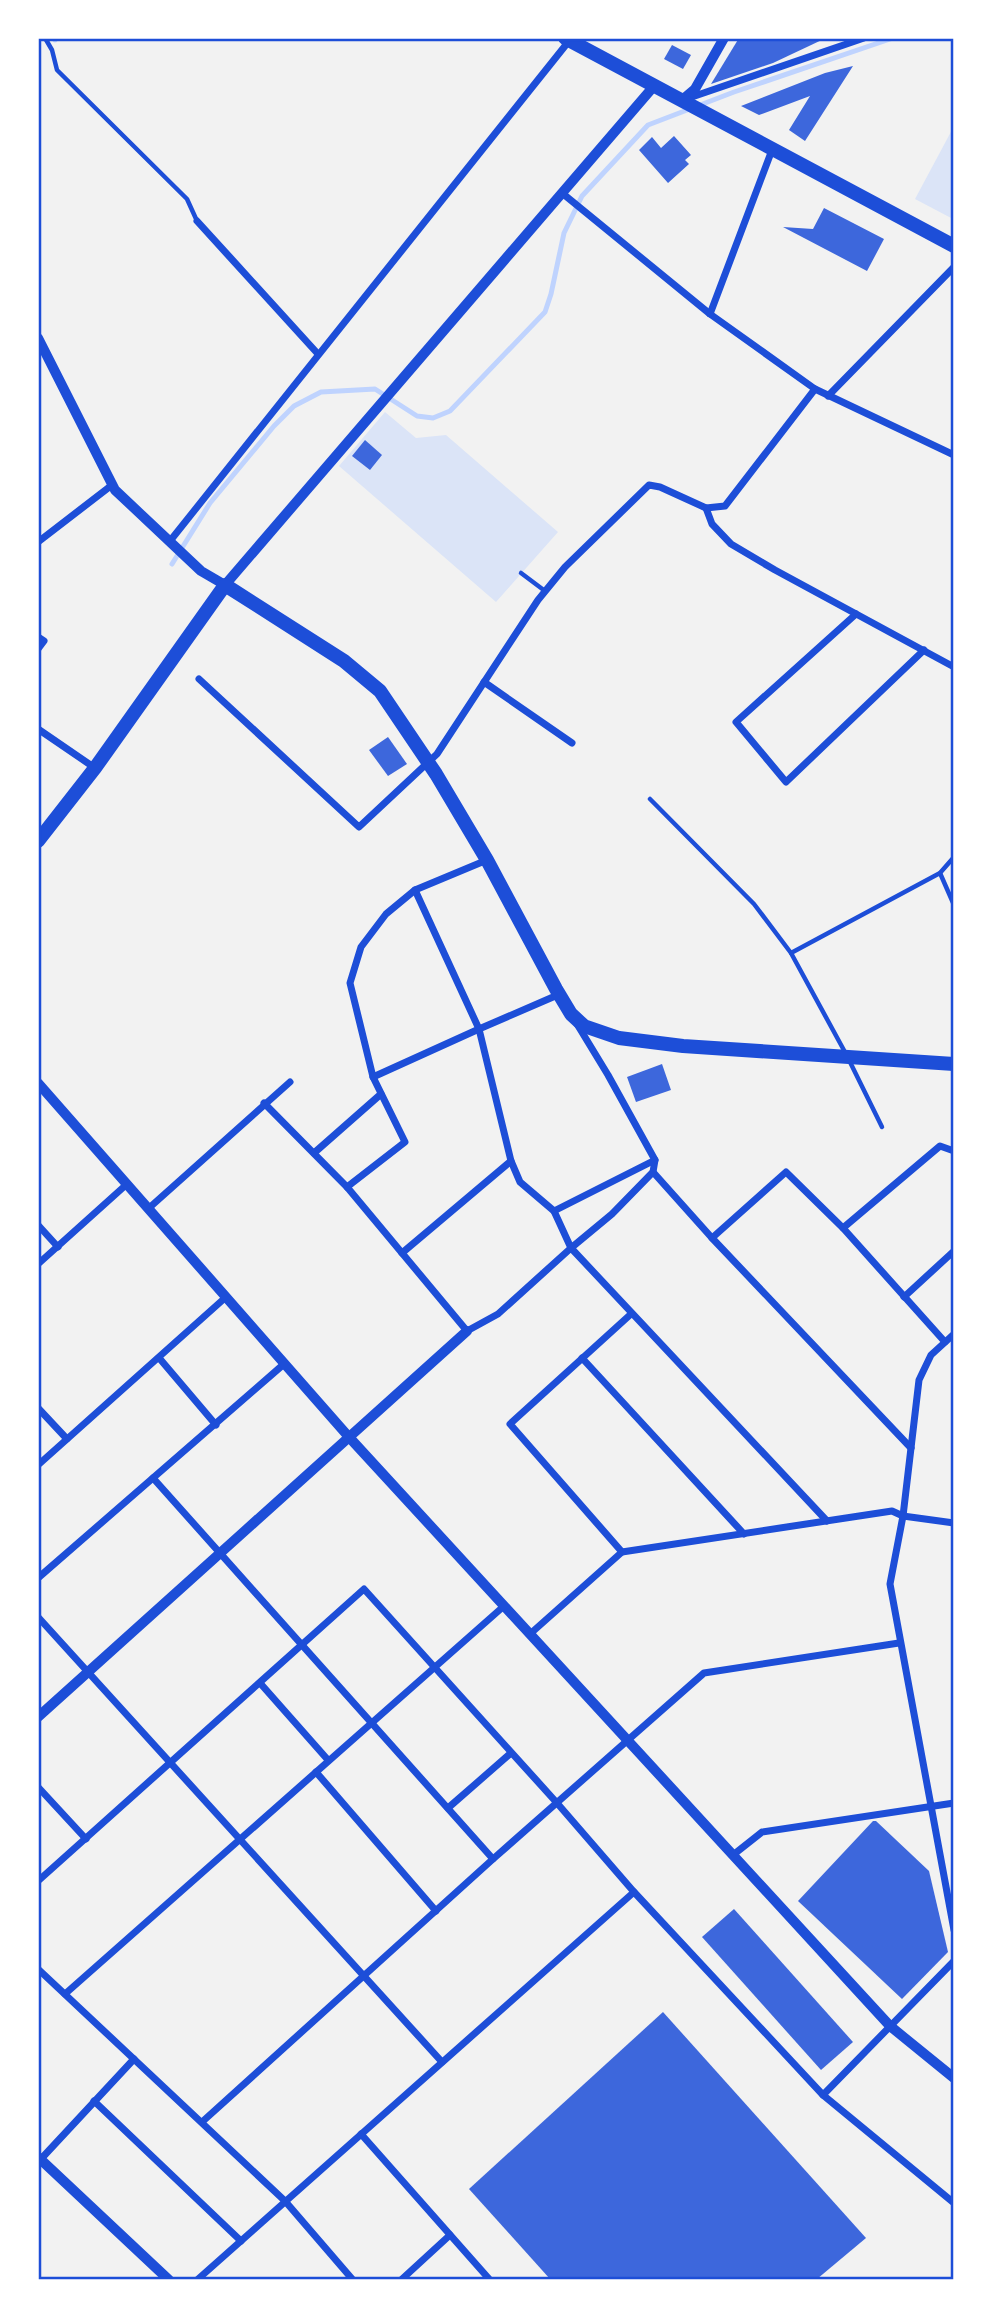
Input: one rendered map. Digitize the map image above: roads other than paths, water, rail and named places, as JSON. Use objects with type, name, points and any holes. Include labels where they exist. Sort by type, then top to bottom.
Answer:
[{"type":"main road","points":[[567,40],[954,246]]},
{"type":"main road","points":[[38,841],[95,768],[225,585],[344,661],[380,691],[429,762],[487,860],[560,994],[572,1014],[584,1026],[619,1038],[683,1046],[954,1064]]},
{"type":"street","points":[[685,101],[695,89],[724,38]]},
{"type":"street","points":[[685,101],[864,38]]},
{"type":"street","points":[[170,541],[567,40]]},
{"type":"street","points":[[38,338],[112,485],[201,571],[225,585],[395,387],[566,197],[654,86]]},
{"type":"street","points":[[710,314],[772,150]]},
{"type":"street","points":[[566,197],[710,314],[815,389],[954,455]]},
{"type":"street","points":[[197,221],[318,354]]},
{"type":"street","points":[[828,396],[954,267]]},
{"type":"street","points":[[199,679],[359,827],[437,754],[545,591],[565,567],[649,485],[706,508],[725,506],[815,389]]},
{"type":"street","points":[[38,542],[112,485]]},
{"type":"street","points":[[706,508],[712,524],[731,544],[954,667]]},
{"type":"street","points":[[856,614],[736,722],[786,782],[923,650]]},
{"type":"street","points":[[38,637],[44,641],[38,649]]},
{"type":"street","points":[[484,682],[572,743]]},
{"type":"street","points":[[38,729],[95,768]]},
{"type":"street","points":[[347,1188],[405,1142],[373,1077],[350,983],[362,947],[386,914],[415,890],[487,860]]},
{"type":"street","points":[[415,890],[479,1029],[511,1161],[520,1182],[554,1211],[571,1248],[827,1521]]},
{"type":"street","points":[[373,1077],[560,994]]},
{"type":"street","points":[[38,1717],[348,1436],[467,1331],[498,1314],[612,1214],[653,1172],[655,1160],[572,1014]]},
{"type":"street","points":[[149,1208],[290,1082]]},
{"type":"street","points":[[38,1083],[348,1436],[890,2026],[954,2078]]},
{"type":"street","points":[[314,1153],[381,1094]]},
{"type":"street","points":[[264,1104],[347,1188],[467,1331]]},
{"type":"street","points":[[842,1228],[940,1146],[954,1151]]},
{"type":"street","points":[[554,1211],[655,1160]]},
{"type":"street","points":[[402,1253],[511,1161]]},
{"type":"street","points":[[653,1172],[911,1448]]},
{"type":"street","points":[[712,1238],[786,1172],[842,1228],[945,1342]]},
{"type":"street","points":[[38,1264],[127,1184]]},
{"type":"street","points":[[38,1225],[58,1247]]},
{"type":"street","points":[[904,1297],[954,1251]]},
{"type":"street","points":[[38,1465],[160,1359],[226,1297]]},
{"type":"street","points":[[622,1552],[510,1423],[631,1314]]},
{"type":"street","points":[[954,1334],[931,1355],[919,1380],[903,1516],[890,1584],[954,1930]]},
{"type":"street","points":[[582,1358],[744,1534]]},
{"type":"street","points":[[160,1359],[216,1425]]},
{"type":"street","points":[[38,1578],[284,1364]]},
{"type":"street","points":[[38,1408],[67,1439]]},
{"type":"street","points":[[153,1478],[493,1859]]},
{"type":"street","points":[[530,1634],[622,1552],[892,1511],[903,1516],[954,1523]]},
{"type":"street","points":[[38,1881],[364,1589],[634,1892],[823,2095],[954,2203]]},
{"type":"street","points":[[65,1994],[504,1606]]},
{"type":"street","points":[[38,1617],[442,2062]]},
{"type":"street","points":[[201,2122],[704,1673],[899,1643]]},
{"type":"street","points":[[260,1683],[328,1760]]},
{"type":"street","points":[[448,1808],[511,1753]]},
{"type":"street","points":[[316,1772],[436,1911]]},
{"type":"street","points":[[38,1787],[86,1839]]},
{"type":"street","points":[[733,1855],[762,1832],[954,1803]]},
{"type":"street","points":[[197,2280],[634,1892]]},
{"type":"street","points":[[823,2095],[954,1961]]},
{"type":"street","points":[[38,1969],[285,2202],[353,2280]]},
{"type":"street","points":[[134,2059],[40,2158],[169,2280]]},
{"type":"street","points":[[94,2102],[241,2241]]},
{"type":"street","points":[[360,2134],[490,2280]]},
{"type":"street","points":[[401,2280],[450,2235]]},
{"type":"lane","points":[[45,38],[52,50],[57,70],[187,200],[197,221]]},
{"type":"lane","points":[[521,573],[545,591]]},
{"type":"lane","points":[[650,799],[754,904],[791,953],[859,1075],[882,1128]]},
{"type":"lane","points":[[791,953],[940,873],[954,857]]},
{"type":"lane","points":[[940,873],[954,905]]},
{"type":"waterway","points":[[172,564],[210,503],[294,406],[321,392],[375,389],[417,416],[433,418],[450,411],[545,312],[564,233],[582,196],[648,125],[734,92],[893,38]]}]
